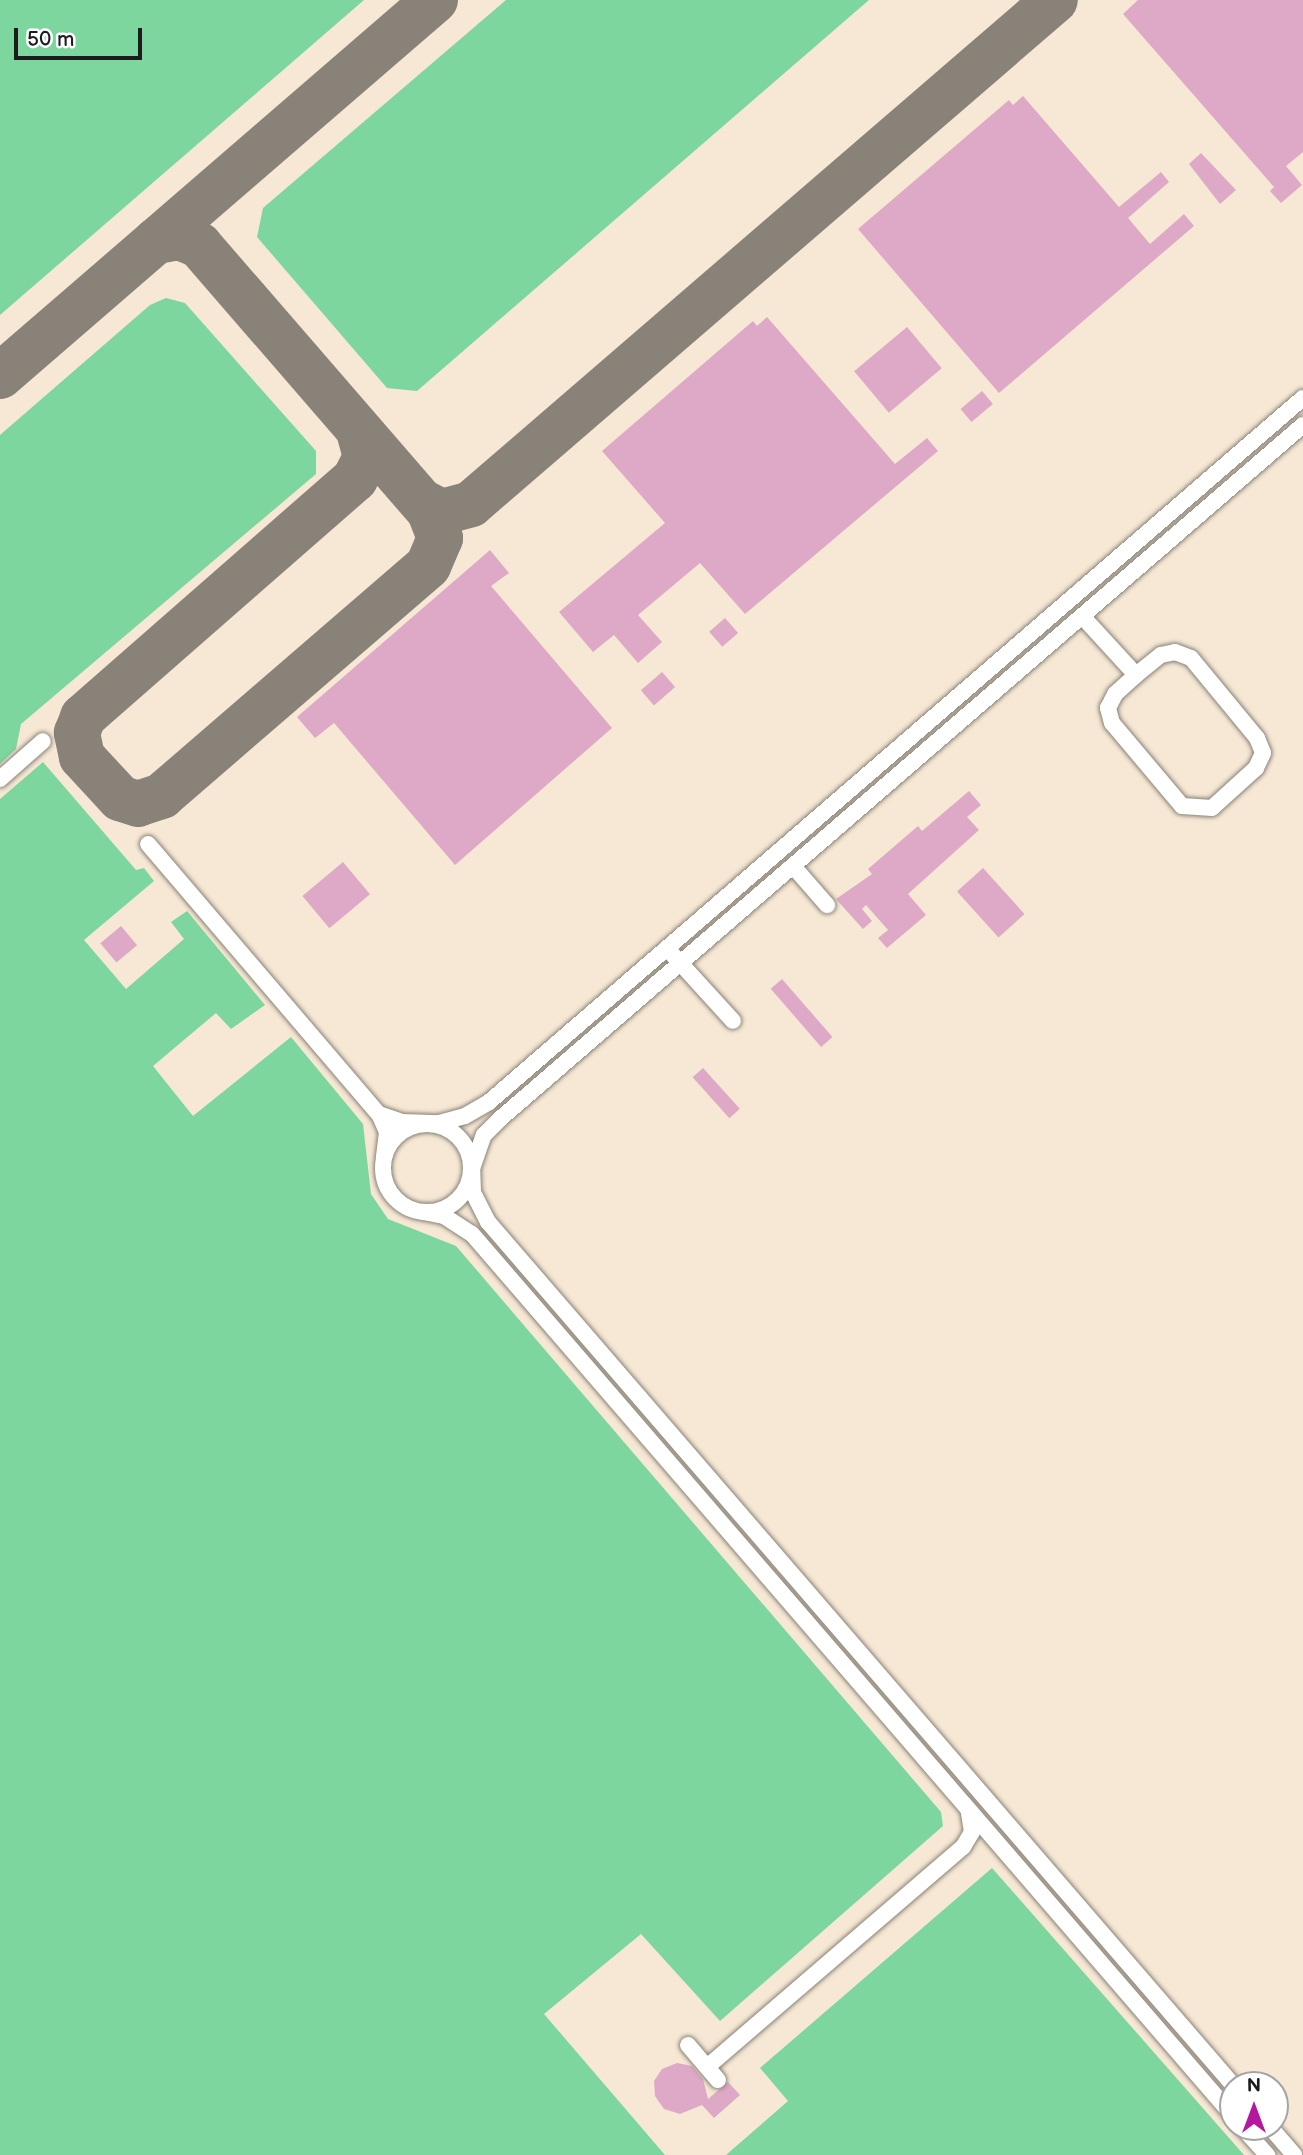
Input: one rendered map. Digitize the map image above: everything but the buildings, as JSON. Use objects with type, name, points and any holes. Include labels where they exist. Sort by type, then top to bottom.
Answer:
[{"type":"street","points":[[384,1158],[395,1138],[425,1124],[465,1116],[489,1102],[1303,398]]},
{"type":"street","points":[[424,1212],[457,1201],[472,1169],[478,1146],[492,1126],[1303,425]]},
{"type":"street","points":[[1082,616],[1136,675]]},
{"type":"street","points":[[1175,652],[1191,659],[1257,738],[1263,753],[1256,768],[1212,808],[1182,806],[1112,723],[1108,708],[1115,694],[1136,675],[1161,655],[1175,652]]},
{"type":"street","points":[[0,779],[43,741]]},
{"type":"street","points":[[148,844],[379,1114],[387,1132],[384,1158],[389,1190],[404,1205],[444,1216],[472,1234],[1219,2100]]},
{"type":"street","points":[[793,866],[827,905]]},
{"type":"street","points":[[667,947],[733,1021]]},
{"type":"street","points":[[379,1114],[425,1124],[458,1136],[472,1169],[473,1192],[488,1222],[1221,2071]]},
{"type":"street","points":[[912,1744],[926,1745],[928,1731]]},
{"type":"street","points":[[929,1763],[930,1749],[944,1750]]},
{"type":"street","points":[[707,2067],[963,1847],[973,1826],[966,1807]]},
{"type":"street","points":[[963,1847],[983,1841],[1001,1847]]},
{"type":"street","points":[[1111,1975],[1125,1976],[1127,1961]]},
{"type":"street","points":[[1128,1994],[1129,1980],[1143,1981]]},
{"type":"street","points":[[688,2045],[718,2080]]},
{"type":"street","points":[[1254,2141],[1266,2155]]},
{"type":"street","points":[[1282,2141],[1294,2155]]},
{"type":"green space","points":[[0,0],[364,0],[0,315]]},
{"type":"green space","points":[[506,0],[869,0],[417,391],[387,388],[257,237],[263,208]]},
{"type":"green space","points":[[166,298],[185,303],[316,451],[316,474],[21,724],[16,749],[0,764],[0,435],[150,305]]},
{"type":"green space","points":[[43,762],[136,870],[144,868],[154,881],[84,940],[126,989],[184,939],[171,922],[187,911],[265,1005],[231,1029],[216,1013],[153,1066],[193,1116],[291,1037],[363,1124],[371,1194],[388,1219],[456,1246],[941,1812],[943,1826],[720,2021],[641,1934],[544,2014],[665,2155],[0,2155],[0,799]]},
{"type":"green space","points":[[992,1868],[1219,2127],[1219,2141],[1232,2141],[1244,2155],[726,2155],[788,2101],[760,2068]]},
{"type":"taxiway","points":[[0,376],[435,0]]},
{"type":"taxiway","points":[[422,502],[442,512],[471,504],[1055,0]]},
{"type":"taxiway","points":[[156,241],[179,237],[199,245],[422,502],[430,512],[440,538],[428,566],[162,796],[138,804],[120,798],[82,757],[77,733],[83,717],[355,479],[366,457],[359,430]]}]
